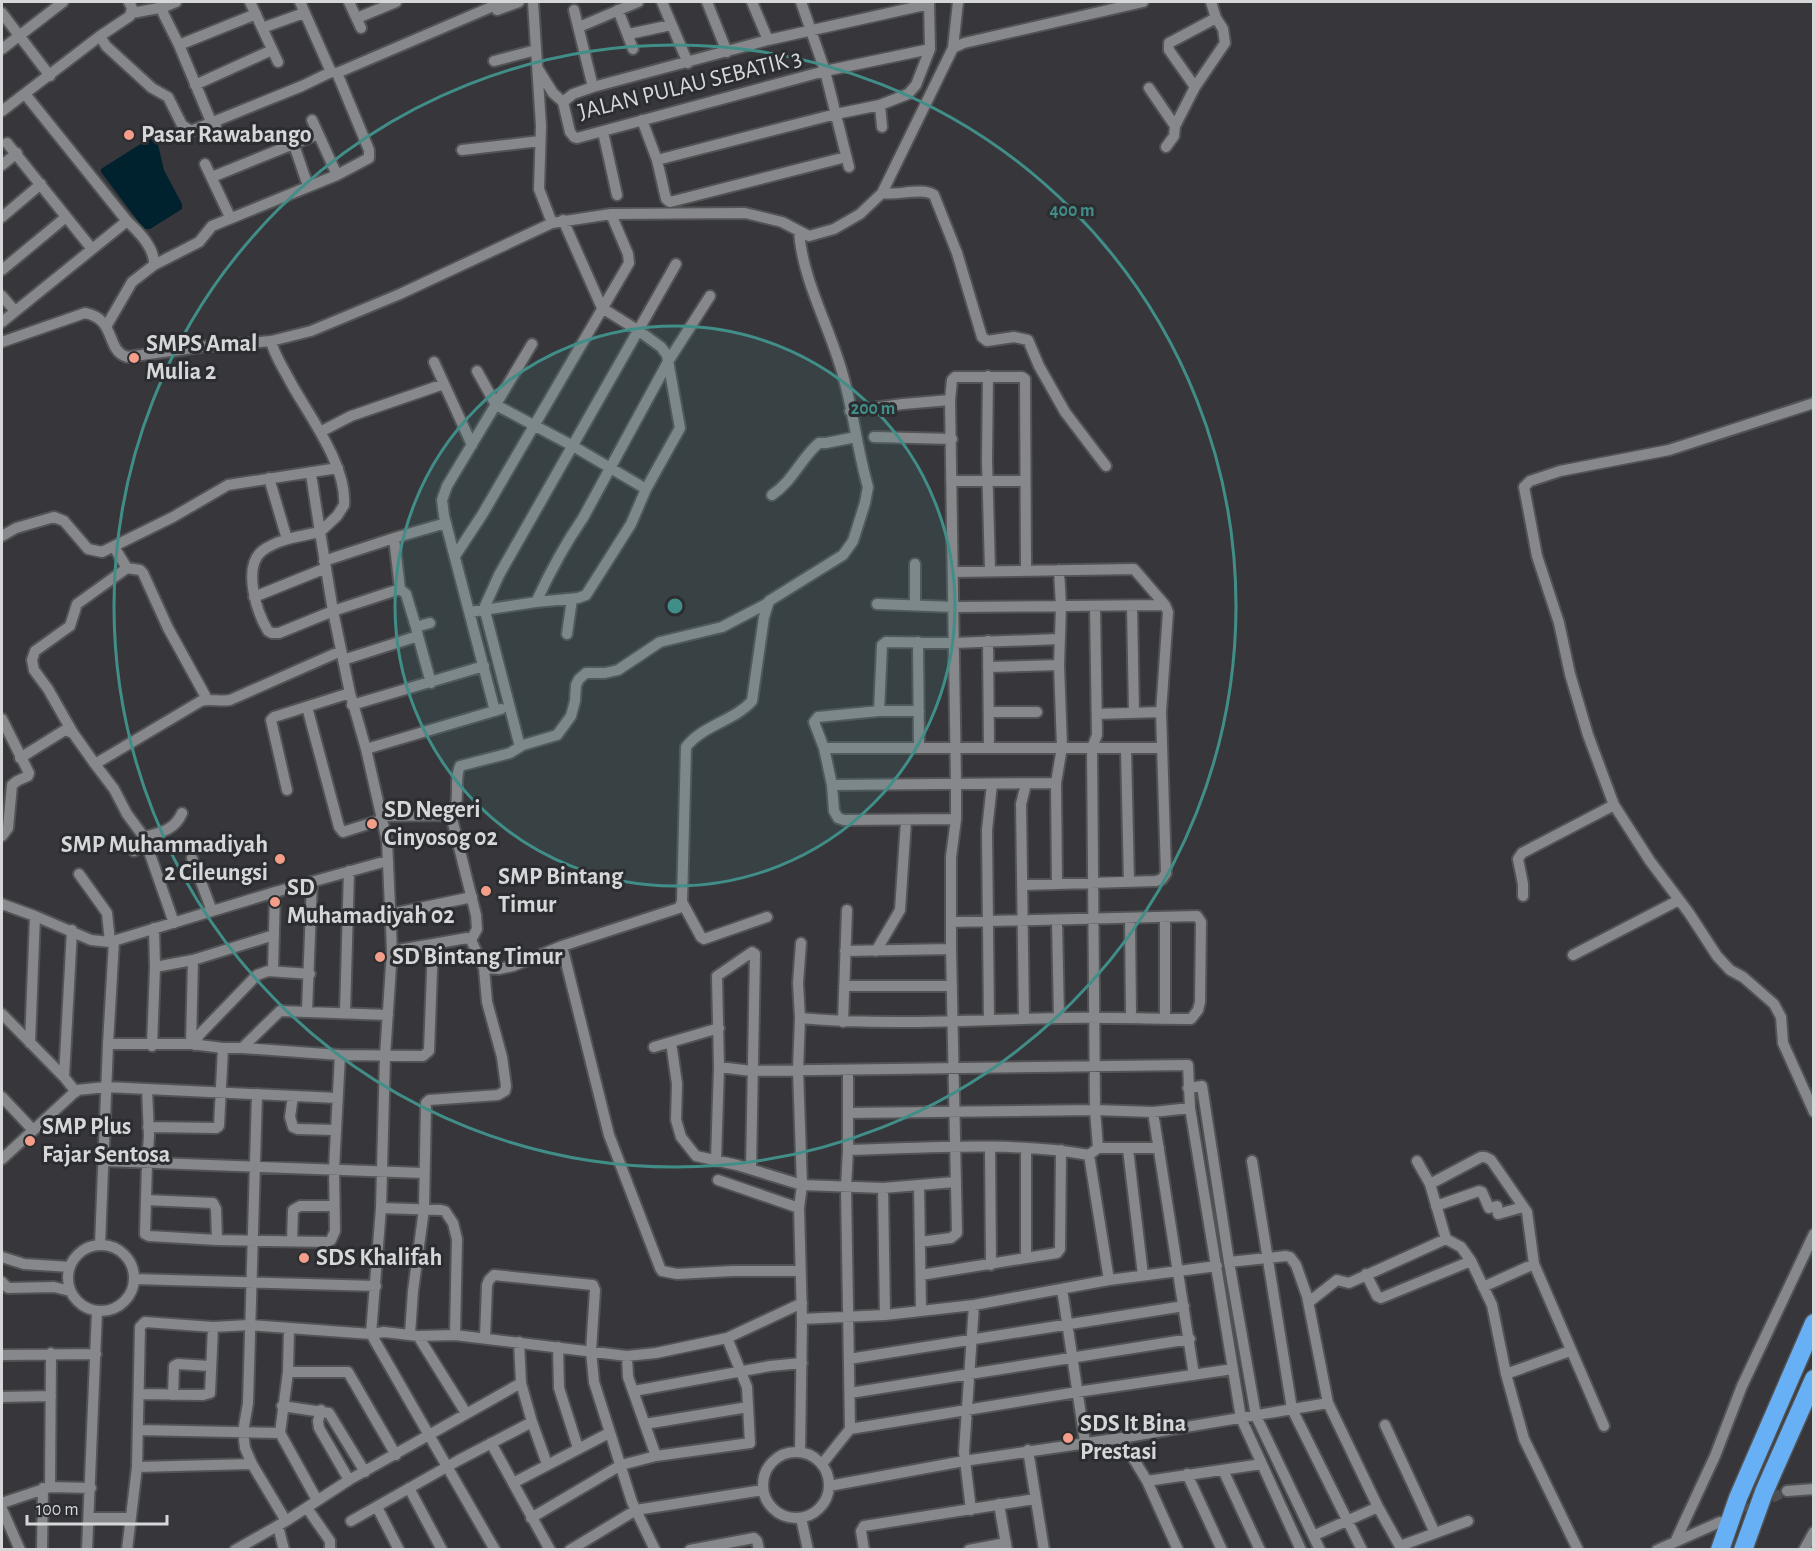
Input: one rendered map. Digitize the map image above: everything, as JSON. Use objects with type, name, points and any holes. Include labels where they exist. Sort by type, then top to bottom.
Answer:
[{"type":"highway","points":[[1720,1550],[1738,1498],[1814,1323]]},
{"type":"highway","points":[[1743,1550],[1764,1492],[1814,1379]]},
{"type":"street","points":[[2,49],[63,2]]},
{"type":"street","points":[[2,111],[100,36],[130,16],[130,7],[164,6],[176,2]]},
{"type":"street","points":[[250,2],[278,62]]},
{"type":"street","points":[[106,325],[132,282],[154,265],[199,242],[208,229],[230,217],[337,175],[369,158],[370,154],[335,74],[300,2]]},
{"type":"street","points":[[349,2],[359,23],[396,2]]},
{"type":"street","points":[[164,6],[163,13],[215,126],[503,2]]},
{"type":"street","points":[[444,26],[445,29],[449,29],[519,2]]},
{"type":"street","points":[[533,2],[540,141],[539,189],[552,223]]},
{"type":"street","points":[[579,27],[638,2]]},
{"type":"street","points":[[662,2],[688,63]]},
{"type":"street","points":[[707,2],[727,52]]},
{"type":"street","points":[[753,2],[768,40]]},
{"type":"street","points":[[642,120],[657,160],[666,199],[672,202],[847,162],[825,71],[813,31],[801,2]]},
{"type":"street","points":[[2,342],[85,314],[94,316],[106,325],[120,354],[127,357],[200,347],[271,341],[311,331],[400,294],[552,223],[563,220],[611,214],[744,213],[782,222],[812,237],[834,229],[860,214],[882,193],[953,48],[958,2]]},
{"type":"street","points":[[953,48],[964,43],[1143,2]]},
{"type":"street","points":[[1166,147],[1174,136],[1175,126],[1195,87],[1225,43],[1223,29],[1216,18],[1211,2]]},
{"type":"street","points":[[537,67],[553,93],[563,102],[573,94],[593,87],[768,40],[929,3],[930,49],[912,91],[880,105],[657,160]]},
{"type":"street","points":[[574,10],[593,87]]},
{"type":"street","points":[[618,10],[633,49]]},
{"type":"street","points":[[2,13],[50,76]]},
{"type":"street","points":[[262,28],[304,13]]},
{"type":"street","points":[[179,45],[256,14]]},
{"type":"street","points":[[1195,87],[1168,50],[1169,43],[1216,18]]},
{"type":"street","points":[[628,34],[671,25]]},
{"type":"street","points":[[100,36],[106,46],[152,88],[168,97],[182,125],[189,130],[195,130],[212,122]]},
{"type":"street","name":"JALAN PULAU SEBATIK 3","points":[[563,102],[569,129],[572,136],[578,138],[825,71],[930,49]]},
{"type":"street","points":[[195,85],[272,50]]},
{"type":"street","points":[[494,61],[536,50]]},
{"type":"street","points":[[1149,88],[1175,126]]},
{"type":"street","points":[[25,94],[127,221],[141,234],[153,255],[154,265]]},
{"type":"street","points":[[880,105],[882,126]]},
{"type":"street","points":[[312,120],[337,175]]},
{"type":"street","points":[[603,132],[617,195]]},
{"type":"street","points":[[212,177],[318,134]]},
{"type":"street","points":[[462,150],[540,141]]},
{"type":"street","points":[[7,142],[92,249]]},
{"type":"street","points":[[294,145],[308,186]]},
{"type":"street","points":[[2,165],[17,153]]},
{"type":"street","points":[[205,164],[230,217]]},
{"type":"street","points":[[2,217],[41,184]]},
{"type":"street","points":[[882,193],[929,192],[934,195],[957,253],[982,338],[987,341],[1014,337],[1028,340],[1039,366],[1065,412],[1106,466]]},
{"type":"street","points":[[455,556],[602,308],[621,280],[630,260],[611,214]]},
{"type":"street","points":[[2,270],[66,217]]},
{"type":"street","points":[[470,612],[572,599],[586,595],[631,524],[646,489],[680,428],[669,360],[661,347],[602,308],[563,220]]},
{"type":"street","points":[[2,322],[127,221]]},
{"type":"street","points":[[767,917],[704,939],[682,902],[686,749],[699,734],[749,704],[753,699],[764,617],[770,599],[839,559],[853,541],[865,504],[868,487],[845,382],[812,286],[801,249],[799,232]]},
{"type":"street","points":[[520,747],[485,610],[494,586],[676,264]]},
{"type":"street","points":[[2,296],[15,311]]},
{"type":"street","points":[[536,602],[669,360],[710,296]]},
{"type":"street","points":[[271,341],[282,367],[338,468],[344,506],[320,532],[287,539],[262,551],[257,558],[252,583],[254,597],[265,626],[268,631],[279,633],[333,610],[400,589]]},
{"type":"street","points":[[495,711],[446,523],[443,508],[444,495],[532,344]]},
{"type":"street","points":[[434,362],[472,445]]},
{"type":"street","points":[[477,371],[496,405],[611,467],[646,489]]},
{"type":"street","points":[[988,376],[990,570]]},
{"type":"street","points":[[920,1242],[951,1238],[957,1233],[951,1022],[951,857],[956,819],[950,400],[953,378],[988,376],[1025,379],[1026,570]]},
{"type":"street","points":[[320,432],[351,416],[444,384]]},
{"type":"street","points":[[850,411],[950,400]]},
{"type":"street","points":[[1814,403],[1687,445],[1560,471],[1530,481],[1524,487],[1537,556],[1559,623],[1570,674],[1588,735],[1614,805],[1723,964],[1750,982],[1774,1004],[1781,1017],[1783,1043],[1814,1112]]},
{"type":"street","points":[[771,495],[787,483],[806,456],[819,443],[856,437]]},
{"type":"street","points":[[874,437],[952,439]]},
{"type":"street","points":[[2,536],[16,528],[54,517],[64,521],[88,549],[102,552],[173,517],[228,485],[311,474],[338,468]]},
{"type":"street","points":[[311,474],[333,610],[352,705],[366,749],[387,841],[392,951],[385,1056],[381,1208],[371,1334],[495,1550]]},
{"type":"street","points":[[269,478],[287,539]]},
{"type":"street","points":[[952,481],[1025,481]]},
{"type":"street","points":[[254,597],[325,564],[394,538],[446,523]]},
{"type":"street","points":[[394,538],[400,589],[406,594],[431,683]]},
{"type":"street","points":[[114,547],[127,568]]},
{"type":"street","points":[[915,564],[915,605]]},
{"type":"street","points":[[174,923],[145,839],[127,814],[114,789],[73,733],[48,688],[34,670],[32,660],[35,651],[70,626],[77,604],[127,568],[140,570],[168,628],[207,699]]},
{"type":"street","points":[[953,572],[1134,569],[1165,605],[1168,612],[1161,712],[1166,873],[1162,879],[1156,881],[1024,885]]},
{"type":"street","points":[[1057,884],[1056,783],[1062,747],[1059,570]]},
{"type":"street","points":[[567,634],[572,599]]},
{"type":"street","points":[[466,1413],[414,1335],[413,1291],[424,1209],[423,1173],[427,1101],[498,1095],[505,1090],[502,1057],[487,1002],[484,968],[471,940],[478,925],[451,815],[456,808],[456,782],[460,766],[510,753],[520,747],[555,736],[571,716],[577,682],[586,673],[618,670],[660,642],[722,627],[768,603]]},
{"type":"street","points":[[877,604],[954,607],[1165,605]]},
{"type":"street","points":[[1132,606],[1134,713]]},
{"type":"street","points":[[1095,607],[1097,735],[1092,748],[1095,1017],[1093,1151],[1109,1280]]},
{"type":"street","points":[[95,764],[207,699],[219,702],[230,700],[342,656],[417,632],[430,623]]},
{"type":"street","points":[[879,711],[882,645],[886,642],[954,643],[1059,639]]},
{"type":"street","points":[[988,641],[988,748]]},
{"type":"street","points":[[918,642],[919,747]]},
{"type":"street","points":[[988,667],[1059,665]]},
{"type":"street","points":[[352,705],[484,666]]},
{"type":"street","points":[[287,790],[271,720],[274,717],[350,693]]},
{"type":"street","points":[[307,707],[341,830],[346,831],[381,818],[451,815]]},
{"type":"street","points":[[366,749],[511,707]]},
{"type":"street","points":[[919,711],[879,711],[818,717],[814,722],[824,748],[832,785],[834,811],[841,820],[956,819]]},
{"type":"street","points":[[989,712],[1037,712]]},
{"type":"street","points":[[1097,714],[1161,712]]},
{"type":"street","points":[[2,719],[29,775],[12,785],[13,797],[8,828],[2,836]]},
{"type":"street","points":[[20,758],[60,732],[65,730],[73,733]]},
{"type":"street","points":[[824,748],[1162,748]]},
{"type":"street","points":[[1126,749],[1129,882]]},
{"type":"street","points":[[832,785],[1056,783]]},
{"type":"street","points":[[989,1020],[987,830],[992,784]]},
{"type":"street","points":[[1024,1019],[1022,804],[1026,784]]},
{"type":"street","points":[[1523,896],[1518,859],[1522,853],[1614,805]]},
{"type":"street","points":[[134,851],[145,839],[164,831],[179,821],[182,813]]},
{"type":"street","points":[[876,951],[900,910],[906,821]]},
{"type":"street","points":[[192,858],[212,911]]},
{"type":"street","points":[[2,906],[72,930],[91,940],[112,941],[387,861]]},
{"type":"street","points":[[345,1013],[349,871]]},
{"type":"street","points":[[79,874],[107,913],[112,941],[100,1245]]},
{"type":"street","points":[[307,1011],[312,882]]},
{"type":"street","points":[[273,971],[275,892]]},
{"type":"street","points":[[391,914],[472,897]]},
{"type":"street","points":[[1573,955],[1679,900]]},
{"type":"street","points":[[484,968],[499,969],[513,966],[562,946],[677,909],[682,902]]},
{"type":"street","points":[[843,1022],[847,910]]},
{"type":"street","points":[[30,1043],[34,916]]},
{"type":"street","points":[[800,1017],[843,1022],[951,1022],[1095,1017],[1191,1019],[1198,1010],[1201,933],[1197,916],[951,922]]},
{"type":"street","points":[[1165,917],[1165,1019]]},
{"type":"street","points":[[1130,918],[1131,1017]]},
{"type":"street","points":[[1057,921],[1059,1018]]},
{"type":"street","points":[[152,1046],[154,928]]},
{"type":"street","points":[[64,1077],[72,930]]},
{"type":"street","points":[[155,967],[193,960],[274,935]]},
{"type":"street","points":[[392,951],[462,938],[471,940]]},
{"type":"street","points":[[800,1452],[802,1303],[800,1208],[802,1185],[798,983],[801,943]]},
{"type":"street","points":[[108,1044],[193,1045],[340,1055],[420,1057],[429,1051],[433,944]]},
{"type":"street","points":[[562,946],[609,1135],[662,1271],[677,1274],[733,1271],[800,1272]]},
{"type":"street","points":[[845,951],[951,949]]},
{"type":"street","points":[[716,1160],[719,1067],[718,974],[753,952],[755,954],[751,1169]]},
{"type":"street","points":[[193,960],[193,1045]]},
{"type":"street","points":[[193,1045],[199,1035],[257,975],[264,971],[310,974]]},
{"type":"street","points":[[844,986],[952,986]]},
{"type":"street","points":[[242,1048],[280,1011],[388,1015]]},
{"type":"street","points":[[2,1014],[76,1092]]},
{"type":"street","points":[[654,1047],[719,1028]]},
{"type":"street","points":[[671,1042],[677,1084],[678,1131],[696,1156],[751,1169],[802,1185],[883,1188],[955,1182]]},
{"type":"street","points":[[148,1127],[216,1128],[220,1122],[223,1048]]},
{"type":"street","points":[[147,1089],[144,1232],[147,1235],[217,1240],[322,1242],[331,1240],[335,1231],[335,1130],[340,1055]]},
{"type":"street","points":[[719,1067],[752,1071],[1188,1065],[1190,1108],[1241,1418],[1301,1550]]},
{"type":"street","points":[[822,1464],[850,1429],[846,1187],[848,1070]]},
{"type":"street","points":[[1188,1088],[1202,1086],[1256,1416],[1315,1534],[1320,1550]]},
{"type":"street","points":[[2,1159],[81,1089],[106,1087],[221,1091],[338,1098]]},
{"type":"street","points":[[257,1094],[248,1403],[243,1432],[244,1443],[252,1464],[282,1524],[284,1550]]},
{"type":"street","points":[[293,1096],[290,1117],[293,1127],[335,1130]]},
{"type":"street","points":[[2,1097],[33,1130]]},
{"type":"street","points":[[848,1113],[1095,1110],[1153,1112],[1190,1108]]},
{"type":"street","points":[[1153,1112],[1194,1375]]},
{"type":"street","points":[[848,1150],[956,1147],[1093,1151],[1159,1149]]},
{"type":"street","points":[[990,1148],[991,1265]]},
{"type":"street","points":[[1026,1148],[1026,1258]]},
{"type":"street","points":[[1128,1149],[1143,1275]]},
{"type":"street","points":[[921,1275],[1055,1254],[1060,1249],[1061,1150]]},
{"type":"street","points":[[1430,1184],[1485,1157],[1491,1160],[1523,1207],[1529,1220],[1534,1264],[1604,1426]]},
{"type":"street","points":[[104,1161],[423,1173]]},
{"type":"street","points":[[1252,1161],[1292,1409],[1362,1550]]},
{"type":"street","points":[[1417,1161],[1430,1184],[1446,1239]]},
{"type":"street","points":[[718,1180],[800,1208]]},
{"type":"street","points":[[919,1185],[921,1311]]},
{"type":"street","points":[[883,1188],[885,1315]]},
{"type":"street","points":[[1436,1206],[1479,1191],[1482,1192],[1489,1208],[1497,1206],[1498,1214],[1523,1207]]},
{"type":"street","points":[[146,1200],[213,1203],[216,1209],[217,1240]]},
{"type":"street","points":[[292,1241],[293,1210],[334,1206]]},
{"type":"street","points":[[381,1208],[445,1211],[455,1229],[457,1239],[455,1335]]},
{"type":"street","points":[[1675,1542],[1722,1440],[1742,1386],[1814,1233]]},
{"type":"street","points":[[1309,1302],[1337,1280],[1341,1279],[1347,1284],[1446,1239],[1457,1243],[1471,1261],[1494,1310],[1506,1374],[1530,1453],[1578,1550]]},
{"type":"street","points":[[100,1245],[109,1246],[125,1254],[134,1270],[133,1288],[123,1303],[107,1311],[97,1311],[81,1304],[70,1291],[68,1278],[70,1267],[82,1251],[100,1245]]},
{"type":"street","points":[[1229,1262],[1286,1256],[1293,1260],[1301,1274],[1309,1302],[1328,1403],[1378,1507],[1401,1548],[1468,1521]]},
{"type":"street","points":[[2,1257],[24,1264],[70,1267]]},
{"type":"street","points":[[1366,1274],[1377,1296],[1381,1298],[1471,1261]]},
{"type":"street","points":[[1483,1287],[1534,1264]]},
{"type":"street","points":[[802,1319],[885,1315],[974,1305],[1109,1280],[1217,1266]]},
{"type":"street","points":[[485,1338],[487,1285],[494,1275],[591,1283],[595,1290],[591,1351],[594,1382],[636,1510],[655,1550]]},
{"type":"street","points":[[134,1279],[376,1286]]},
{"type":"street","points":[[4,1288],[54,1287],[70,1291]]},
{"type":"street","points":[[1062,1289],[1086,1442]]},
{"type":"street","points":[[127,1550],[129,1518],[137,1467],[141,1327],[145,1322],[213,1327],[249,1325],[371,1334],[384,1332],[455,1335],[627,1356],[656,1353],[727,1338],[802,1303]]},
{"type":"street","points":[[971,1510],[963,1461],[974,1305]]},
{"type":"street","points":[[849,1359],[1184,1306]]},
{"type":"street","points":[[87,1550],[97,1311]]},
{"type":"street","points":[[139,1394],[207,1395],[211,1390],[213,1327]]},
{"type":"street","points":[[289,1329],[288,1372],[280,1433],[317,1500]]},
{"type":"street","points":[[531,1518],[621,1465],[656,1456],[748,1443],[751,1438],[747,1392],[727,1338]]},
{"type":"street","points":[[850,1393],[1190,1339]]},
{"type":"street","points":[[519,1342],[521,1383],[547,1464]]},
{"type":"street","points":[[558,1347],[559,1388],[578,1448]]},
{"type":"street","points":[[1506,1374],[1570,1351]]},
{"type":"street","points":[[42,1550],[47,1487],[51,1353]]},
{"type":"street","points":[[2,1355],[96,1354]]},
{"type":"street","points":[[627,1356],[628,1377],[656,1456]]},
{"type":"street","points":[[634,1391],[770,1366],[802,1363]]},
{"type":"street","points":[[173,1395],[174,1366],[178,1364],[210,1366]]},
{"type":"street","points":[[850,1429],[1233,1369]]},
{"type":"street","points":[[288,1372],[348,1372],[396,1455]]},
{"type":"street","points":[[235,1550],[282,1524],[349,1480],[521,1383]]},
{"type":"street","points":[[2,1397],[51,1396]]},
{"type":"street","points":[[829,1485],[1028,1450],[1120,1438],[1328,1403]]},
{"type":"street","points":[[282,1406],[329,1413],[365,1472]]},
{"type":"street","points":[[645,1424],[748,1407]]},
{"type":"street","points":[[321,1410],[318,1417],[319,1428],[349,1480]]},
{"type":"street","points":[[351,1521],[532,1422]]},
{"type":"street","points":[[1385,1425],[1435,1533]]},
{"type":"street","points":[[139,1430],[280,1433]]},
{"type":"street","points":[[513,1483],[609,1432]]},
{"type":"street","points":[[1120,1438],[1147,1480],[1178,1550]]},
{"type":"street","points":[[491,1443],[550,1550]]},
{"type":"street","points":[[1028,1450],[1044,1550]]},
{"type":"street","points":[[800,1452],[816,1458],[822,1464],[829,1485],[821,1507],[809,1516],[786,1517],[773,1510],[768,1504],[763,1490],[766,1470],[780,1456],[800,1452]]},
{"type":"street","points":[[137,1467],[252,1464]]},
{"type":"street","points":[[1147,1480],[1262,1464]]},
{"type":"street","points":[[1223,1470],[1260,1550]]},
{"type":"street","points":[[1187,1474],[1222,1550]]},
{"type":"street","points":[[2,1503],[47,1487],[91,1488]]},
{"type":"street","points":[[409,1488],[442,1550]]},
{"type":"street","points":[[1787,1491],[1814,1489]]},
{"type":"street","points":[[570,1550],[636,1510],[763,1490]]},
{"type":"street","points":[[864,1550],[861,1531],[864,1526],[1035,1499]]},
{"type":"street","points":[[969,1550],[1006,1546],[999,1504]]},
{"type":"street","points":[[377,1507],[399,1550]]},
{"type":"street","points":[[1315,1534],[1378,1507]]},
{"type":"street","points":[[307,1508],[330,1541],[330,1550]]},
{"type":"street","points":[[2,1509],[20,1550]]},
{"type":"street","points":[[89,1518],[129,1518]]},
{"type":"street","points":[[801,1518],[808,1550]]},
{"type":"street","points":[[1657,1550],[1720,1522]]},
{"type":"street","points":[[1808,1547],[1814,1532]]},
{"type":"street","points":[[690,1550],[723,1546],[754,1538],[758,1541],[759,1550]]},
{"type":"water","points":[[156,136],[164,170],[182,204],[182,209],[150,229],[144,229],[101,169]]},
{"type":"tunnel","points":[[1731,1517],[1787,1491]]},
{"type":"place","name":"Pasar Rawabango","points":[[129,135]]},
{"type":"place","name":"SMPS Amal Mulia 2","points":[[134,358]]},
{"type":"place","name":"SD Negeri Cinyosog 02","points":[[372,824]]},
{"type":"place","name":"SMP Muhammadiyah 2 Cileungsi","points":[[280,859]]},
{"type":"place","name":"SMP Bintang Timur","points":[[486,891]]},
{"type":"place","name":"SD Muhamadiyah 02","points":[[275,902]]},
{"type":"place","name":"SD Bintang Timur","points":[[380,957]]},
{"type":"place","name":"SMP Plus Fajar Sentosa","points":[[30,1141]]},
{"type":"place","name":"SDS Khalifah","points":[[304,1258]]},
{"type":"place","name":"SDS It Bina Prestasi","points":[[1068,1438]]}]
